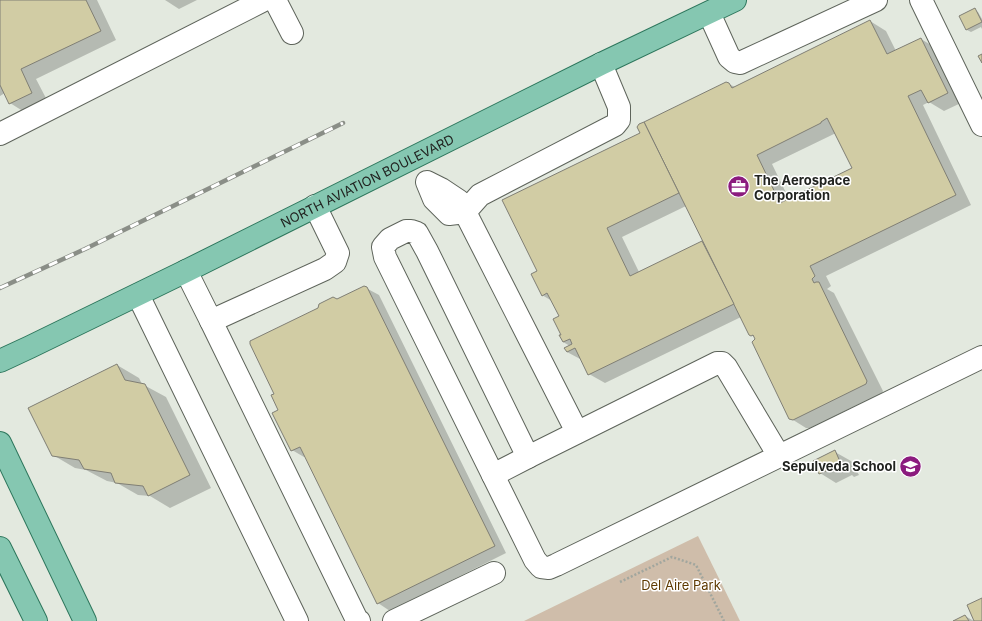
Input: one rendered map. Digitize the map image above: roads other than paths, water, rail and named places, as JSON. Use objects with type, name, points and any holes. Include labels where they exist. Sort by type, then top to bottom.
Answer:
[{"type":"main road","name":"NORTH AVIATION BOULEVARD","points":[[0,360],[138,295],[601,64],[735,0]]},
{"type":"main road","points":[[0,443],[85,621]]},
{"type":"main road","points":[[0,548],[36,621]]},
{"type":"lane","points":[[0,134],[264,0]]},
{"type":"lane","points":[[275,0],[292,34]]},
{"type":"lane","points":[[709,13],[729,57],[735,62],[740,63],[876,0]]},
{"type":"lane","points":[[921,0],[982,125]]},
{"type":"lane","points":[[465,212],[480,195],[615,125],[619,120],[619,107],[601,64]]},
{"type":"lane","points":[[414,158],[427,182],[459,201],[577,432]]},
{"type":"lane","points":[[211,321],[325,269],[335,262],[338,253],[315,206]]},
{"type":"lane","points":[[528,457],[417,233],[406,231],[390,239],[383,247],[385,256],[535,560],[541,568],[549,568],[982,357]]},
{"type":"lane","points":[[186,271],[359,621]]},
{"type":"lane","points":[[138,295],[297,621]]},
{"type":"lane","points":[[493,475],[717,363],[722,363],[779,456]]},
{"type":"lane","points":[[394,621],[494,573]]},
{"type":"railway","points":[[0,288],[85,249],[343,123]]},
{"type":"place","name":"The Aerospace Corporation","points":[[738,187]]},
{"type":"place","name":"Sepulveda School","points":[[911,466]]},
{"type":"park label","name":"Del Aire Park","points":[[681,585]]}]
